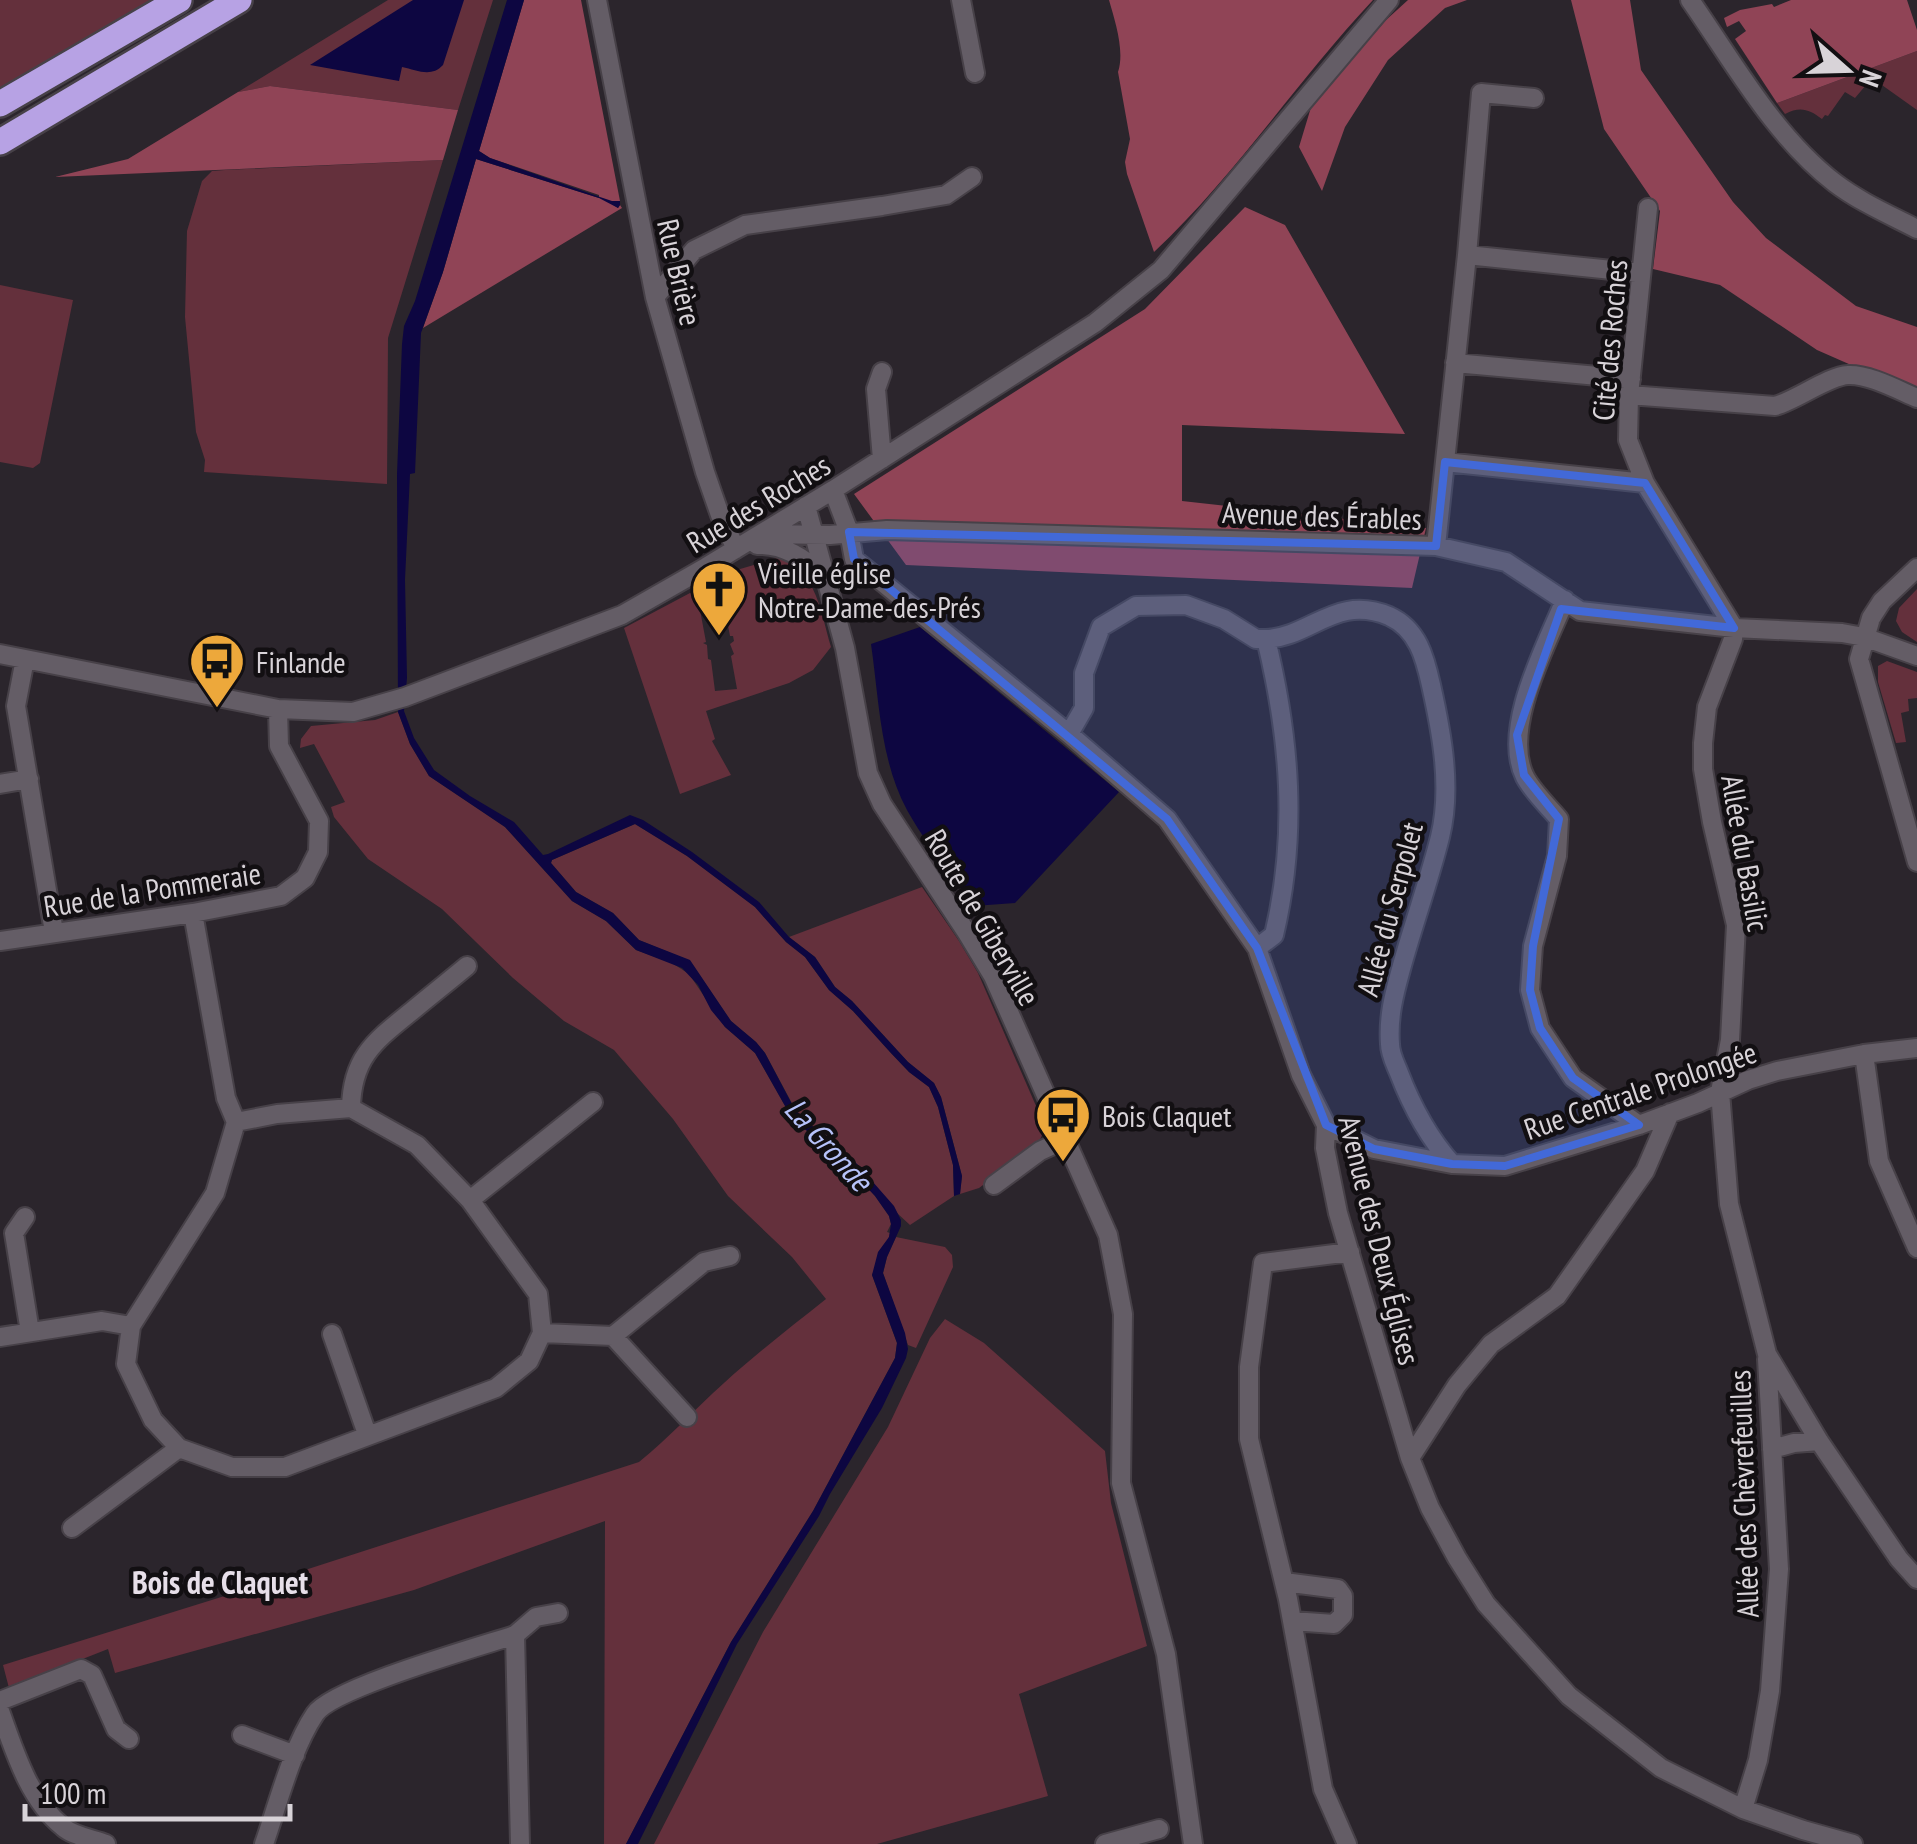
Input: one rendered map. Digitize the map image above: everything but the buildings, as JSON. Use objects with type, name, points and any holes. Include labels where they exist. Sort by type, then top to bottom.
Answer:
[{"type":"highway","points":[[0,104],[179,0]]},
{"type":"highway","points":[[0,142],[239,0]]},
{"type":"street","name":"Rue Brière","points":[[598,0],[655,297],[705,472],[720,515],[739,547]]},
{"type":"street","points":[[961,0],[975,73]]},
{"type":"street","name":"Rue des Roches","points":[[0,654],[278,709],[353,712],[401,699],[622,615],[833,490],[1096,322],[1161,270],[1388,0]]},
{"type":"street","points":[[1690,0],[1768,112],[1808,159],[1837,184],[1917,229]]},
{"type":"street","points":[[1436,546],[1481,93],[1534,98]]},
{"type":"street","points":[[655,297],[694,250],[745,225],[946,195],[972,177]]},
{"type":"street","name":"Cité des Roches","points":[[1648,208],[1628,440],[1645,482],[1734,628]]},
{"type":"street","points":[[1467,255],[1641,273]]},
{"type":"street","points":[[1455,363],[1775,406],[1848,375],[1876,381],[1917,398]]},
{"type":"street","points":[[882,372],[876,388],[882,458]]},
{"type":"street","points":[[1445,462],[1645,482]]},
{"type":"street","name":"Avenue des Deux Églises","points":[[833,490],[849,532],[854,559],[1069,734],[1167,820],[1257,948],[1301,1075],[1326,1125],[1325,1148],[1338,1213],[1410,1458],[1430,1508],[1486,1604],[1569,1696],[1660,1768],[1743,1809],[1853,1844]]},
{"type":"street","name":"Route de Giberville","points":[[806,506],[845,648],[868,773],[882,804],[992,976],[1108,1235],[1123,1314],[1121,1483],[1166,1654],[1193,1844]]},
{"type":"street","name":"Avenue des Érables","points":[[761,534],[887,530],[1436,546],[1506,562],[1580,611],[1734,628],[1842,632],[1917,656]]},
{"type":"street","points":[[739,547],[776,546],[796,554],[824,576]]},
{"type":"street","points":[[1917,568],[1882,601],[1871,618],[1858,659],[1917,862]]},
{"type":"street","points":[[1564,600],[1523,706],[1517,735],[1524,775],[1559,819],[1557,856],[1533,946],[1530,990],[1540,1028],[1573,1078],[1639,1125]]},
{"type":"street","points":[[1069,734],[1084,708],[1084,673],[1101,627],[1136,606],[1186,606],[1224,618],[1256,639],[1266,638],[1288,772],[1289,843],[1274,935],[1257,948]]},
{"type":"street","name":"Allée du Serpolet","points":[[1266,638],[1280,638],[1333,613],[1354,610],[1390,616],[1415,637],[1424,656],[1438,717],[1445,779],[1441,834],[1389,1013],[1390,1049],[1408,1098],[1433,1143],[1452,1164]]},
{"type":"street","name":"Allée du Basilic","points":[[1734,628],[1708,707],[1702,743],[1703,769],[1736,925],[1730,1040],[1720,1092],[1730,1204],[1767,1354]]},
{"type":"street","points":[[24,659],[16,706],[54,932]]},
{"type":"street","name":"Rue de la Pommeraie","points":[[0,942],[281,896],[305,878],[318,852],[318,820],[279,746],[278,709]]},
{"type":"street","points":[[0,784],[29,779]]},
{"type":"street","points":[[192,913],[226,1098],[236,1122],[214,1194],[131,1326],[126,1364],[153,1420],[179,1448],[232,1467],[284,1467],[496,1388],[529,1361],[542,1333],[538,1294],[470,1200],[417,1145],[351,1108],[236,1122]]},
{"type":"street","points":[[351,1108],[352,1086],[359,1065],[374,1042],[467,966]]},
{"type":"street","name":"Rue Centrale Prolongée","points":[[1326,1125],[1374,1149],[1452,1164],[1505,1166],[1639,1125],[1777,1071],[1917,1048]]},
{"type":"street","points":[[1864,1054],[1879,1161],[1917,1248]]},
{"type":"street","points":[[470,1200],[593,1102]]},
{"type":"street","points":[[1410,1458],[1457,1385],[1491,1344],[1556,1296],[1645,1171],[1670,1112]]},
{"type":"street","points":[[994,1186],[1040,1151],[1066,1139]]},
{"type":"street","points":[[25,1217],[14,1233],[30,1332]]},
{"type":"street","points":[[1346,1844],[1323,1789],[1284,1582],[1249,1440],[1250,1366],[1263,1263],[1350,1252]]},
{"type":"street","points":[[542,1333],[613,1336],[704,1262],[730,1256]]},
{"type":"street","points":[[0,1337],[102,1322],[131,1326]]},
{"type":"street","points":[[332,1334],[368,1434]]},
{"type":"street","points":[[613,1336],[687,1416]]},
{"type":"street","points":[[1767,1354],[1819,1441],[1917,1580]]},
{"type":"street","name":"Allée des Chèvrefeuilles","points":[[1743,1809],[1758,1760],[1772,1673],[1780,1568],[1767,1354]]},
{"type":"street","points":[[1772,1449],[1819,1441]]},
{"type":"street","points":[[72,1528],[179,1448]]},
{"type":"street","points":[[1284,1582],[1338,1589],[1343,1596],[1342,1615],[1334,1624],[1292,1621]]},
{"type":"street","points":[[269,1843],[295,1755],[316,1711],[350,1690],[515,1634],[536,1617],[558,1612]]},
{"type":"street","points":[[515,1634],[520,1844]]},
{"type":"street","points":[[0,1701],[81,1669],[92,1675],[116,1728],[129,1739]]},
{"type":"street","points":[[0,1711],[18,1760],[62,1837],[106,1844]]},
{"type":"street","points":[[242,1736],[295,1755]]},
{"type":"street","points":[[1105,1844],[1159,1829]]},
{"type":"street","points":[[1788,1844],[1803,1830]]},
{"type":"highlighted area","points":[[1445,462],[1645,483],[1734,628],[1561,609],[1517,735],[1524,775],[1559,819],[1533,946],[1530,990],[1540,1028],[1573,1078],[1639,1125],[1505,1166],[1452,1164],[1374,1149],[1326,1125],[1257,948],[1167,819],[854,559],[849,532],[1436,546]]},
{"type":"shaded area","points":[[0,0],[160,0],[0,93]]},
{"type":"shaded area","points":[[388,0],[493,0],[458,110],[270,86],[238,92]]},
{"type":"shaded area","points":[[524,0],[581,0],[620,201],[609,202],[622,208],[423,328],[476,159],[599,198],[479,151]]},
{"type":"shaded area","points":[[1109,0],[1373,0],[1212,192],[1154,252],[1127,174],[1125,162],[1130,139],[1118,72],[1118,36]]},
{"type":"shaded area","points":[[1408,0],[1467,0],[1445,8],[1388,60],[1345,127],[1322,191],[1299,147],[1312,104]]},
{"type":"shaded area","points":[[1571,0],[1630,0],[1641,70],[1733,202],[1766,238],[1856,306],[1917,327],[1917,394],[1817,350],[1720,285],[1653,269],[1660,211],[1604,129]]},
{"type":"shaded area","points":[[1791,0],[1907,0],[1917,30],[1917,51],[1777,103],[1735,39],[1746,31],[1739,21],[1727,27],[1724,18],[1740,10],[1772,4],[1774,7]]},
{"type":"shaded area","points":[[1917,51],[1917,110],[1872,78],[1855,98],[1845,92],[1822,119],[1804,110],[1785,114],[1777,103]]},
{"type":"shaded area","points":[[270,86],[458,110],[443,160],[55,177],[128,159],[238,92]]},
{"type":"shaded area","points":[[443,160],[388,338],[387,484],[204,472],[205,460],[196,432],[185,317],[187,231],[202,181],[212,171]]},
{"type":"shaded area","points":[[1245,207],[1285,225],[1405,434],[1182,425],[1182,501],[1426,528],[1412,588],[906,565],[854,494],[1145,309]]},
{"type":"shaded area","points":[[0,285],[73,300],[40,463],[33,468],[0,462]]},
{"type":"shaded area","points":[[781,557],[810,584],[831,647],[813,670],[789,683],[706,711],[715,739],[712,741],[731,775],[680,794],[624,628],[690,593],[697,594],[706,642],[703,643],[711,660],[715,691],[737,689],[730,644],[734,641],[721,590],[726,587],[723,574]]},
{"type":"shaded area","points":[[1917,589],[1917,642],[1902,632],[1896,621],[1899,608]]},
{"type":"shaded area","points":[[1887,661],[1917,672],[1917,698],[1908,699],[1909,711],[1901,713],[1906,742],[1896,743],[1878,682],[1878,666]]},
{"type":"shaded area","points":[[398,712],[410,744],[429,776],[505,827],[572,901],[606,921],[636,950],[672,963],[689,974],[725,1027],[755,1053],[793,1120],[853,1171],[875,1196],[891,1224],[872,1275],[897,1343],[895,1358],[813,1511],[731,1642],[626,1844],[604,1844],[605,1521],[414,1590],[115,1673],[108,1649],[9,1688],[3,1665],[639,1462],[736,1372],[826,1299],[792,1257],[728,1196],[673,1119],[614,1050],[564,1021],[442,909],[368,859],[334,817],[331,807],[345,802],[314,744],[300,748],[301,739],[311,726],[375,720]]},
{"type":"shaded area","points":[[635,824],[687,856],[755,907],[805,957],[829,990],[909,1072],[929,1087],[953,1165],[954,1196],[910,1225],[858,1165],[805,1121],[765,1053],[731,1021],[690,961],[639,940],[613,913],[576,892],[551,863]]},
{"type":"shaded area","points":[[922,887],[978,973],[1043,1122],[1038,1144],[979,1188],[960,1194],[962,1176],[934,1083],[908,1062],[835,987],[815,957],[789,937]]},
{"type":"shaded area","points":[[896,1237],[945,1247],[952,1255],[953,1267],[916,1348],[908,1345],[883,1273]]},
{"type":"shaded area","points":[[945,1319],[984,1343],[1105,1451],[1111,1503],[1147,1646],[1019,1694],[1048,1796],[877,1844],[654,1844],[763,1632],[888,1427],[930,1338]]},
{"type":"water","points":[[413,0],[464,0],[443,65],[438,69],[424,72],[402,67],[399,81],[310,65]]},
{"type":"water","name":"La Gronde","points":[[507,0],[524,0],[479,151],[620,201],[620,205],[618,208],[599,198],[476,159],[421,333],[415,473],[410,474],[405,580],[404,711],[414,738],[434,770],[514,822],[543,855],[630,815],[692,852],[759,902],[789,937],[815,957],[835,987],[908,1062],[934,1083],[962,1176],[960,1194],[954,1196],[953,1165],[929,1087],[909,1072],[829,990],[805,957],[755,907],[687,856],[635,824],[552,860],[576,892],[613,913],[639,940],[690,960],[731,1021],[765,1053],[794,1108],[858,1165],[894,1206],[901,1220],[883,1273],[905,1333],[906,1358],[882,1408],[819,1516],[737,1644],[638,1844],[626,1844],[731,1642],[813,1511],[895,1358],[897,1343],[872,1275],[891,1224],[875,1196],[829,1148],[793,1120],[755,1053],[725,1027],[682,968],[636,950],[606,921],[572,901],[505,827],[429,776],[410,744],[398,712],[397,474],[404,326]]},
{"type":"water","points":[[920,627],[1119,792],[1015,903],[974,906],[914,822],[891,771],[871,644]]},
{"type":"place","name":"Vieille église Notre-Dame-des-Prés","points":[[719,638]]},
{"type":"place","name":"Finlande","points":[[217,710]]},
{"type":"place","name":"Bois Claquet","points":[[1063,1164]]},
{"type":"district","name":"Bois de Claquet","points":[[220,1582]]}]
